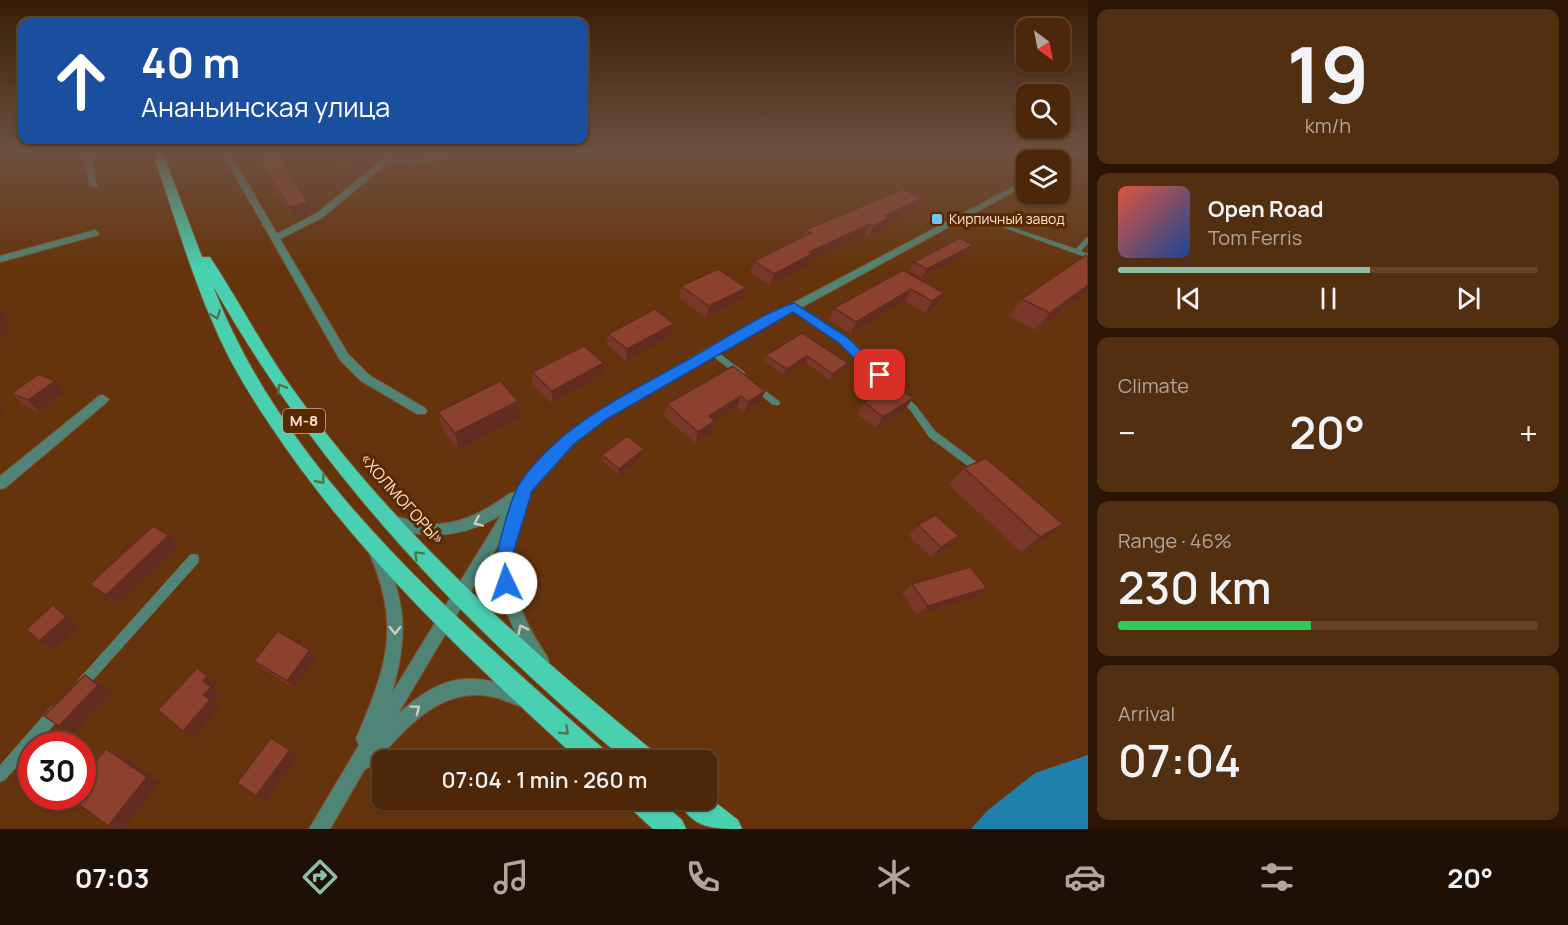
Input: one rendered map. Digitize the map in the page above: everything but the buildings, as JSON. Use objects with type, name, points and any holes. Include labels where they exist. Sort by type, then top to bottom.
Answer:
[{"type":"highway","name":"«ХОЛМОГОРЫ»","points":[[172,190],[210,299],[236,359],[269,411],[316,475],[366,535],[446,619],[586,750]]},
{"type":"highway","name":"«ХОЛМОГОРЫ»","points":[[184,219],[241,326],[279,386],[337,463],[383,517],[460,596],[565,696],[632,750]]},
{"type":"highway","points":[[651,810],[673,829]]},
{"type":"highway","points":[[705,810],[729,829]]},
{"type":"street","points":[[247,190],[314,309],[353,368],[379,388],[421,411]]},
{"type":"street","points":[[274,238],[303,227],[352,190]]},
{"type":"street","points":[[319,829],[525,488],[554,453],[586,426],[712,351],[1012,190]]},
{"type":"street","points":[[0,260],[95,233]]},
{"type":"street","points":[[0,484],[103,399]]},
{"type":"street","points":[[383,517],[427,531],[460,528],[487,518],[525,488]]},
{"type":"street","points":[[525,488],[505,553],[506,583],[515,615],[524,634],[565,696]]},
{"type":"street","points":[[347,781],[388,683],[395,649],[395,612],[392,593],[380,560],[366,535]]},
{"type":"street","points":[[347,781],[406,717],[449,688],[464,685],[495,688],[538,707]]},
{"type":"lane","points":[[972,212],[1001,225],[1088,256]]},
{"type":"lane","points":[[1077,252],[1088,239]]},
{"type":"lane","points":[[794,307],[853,348],[910,404],[932,434],[989,477]]},
{"type":"lane","points":[[712,351],[776,403]]},
{"type":"lane","points":[[0,776],[194,560]]},
{"type":"water","points":[[1088,755],[1088,829],[971,829],[988,810],[1035,773]]},
{"type":"place","name":"Кирпичный завод","points":[[937,219]]},
{"type":"route","points":[[506,583],[505,553],[525,488],[554,453],[586,426],[712,351],[794,307],[843,340],[880,375]]}]
